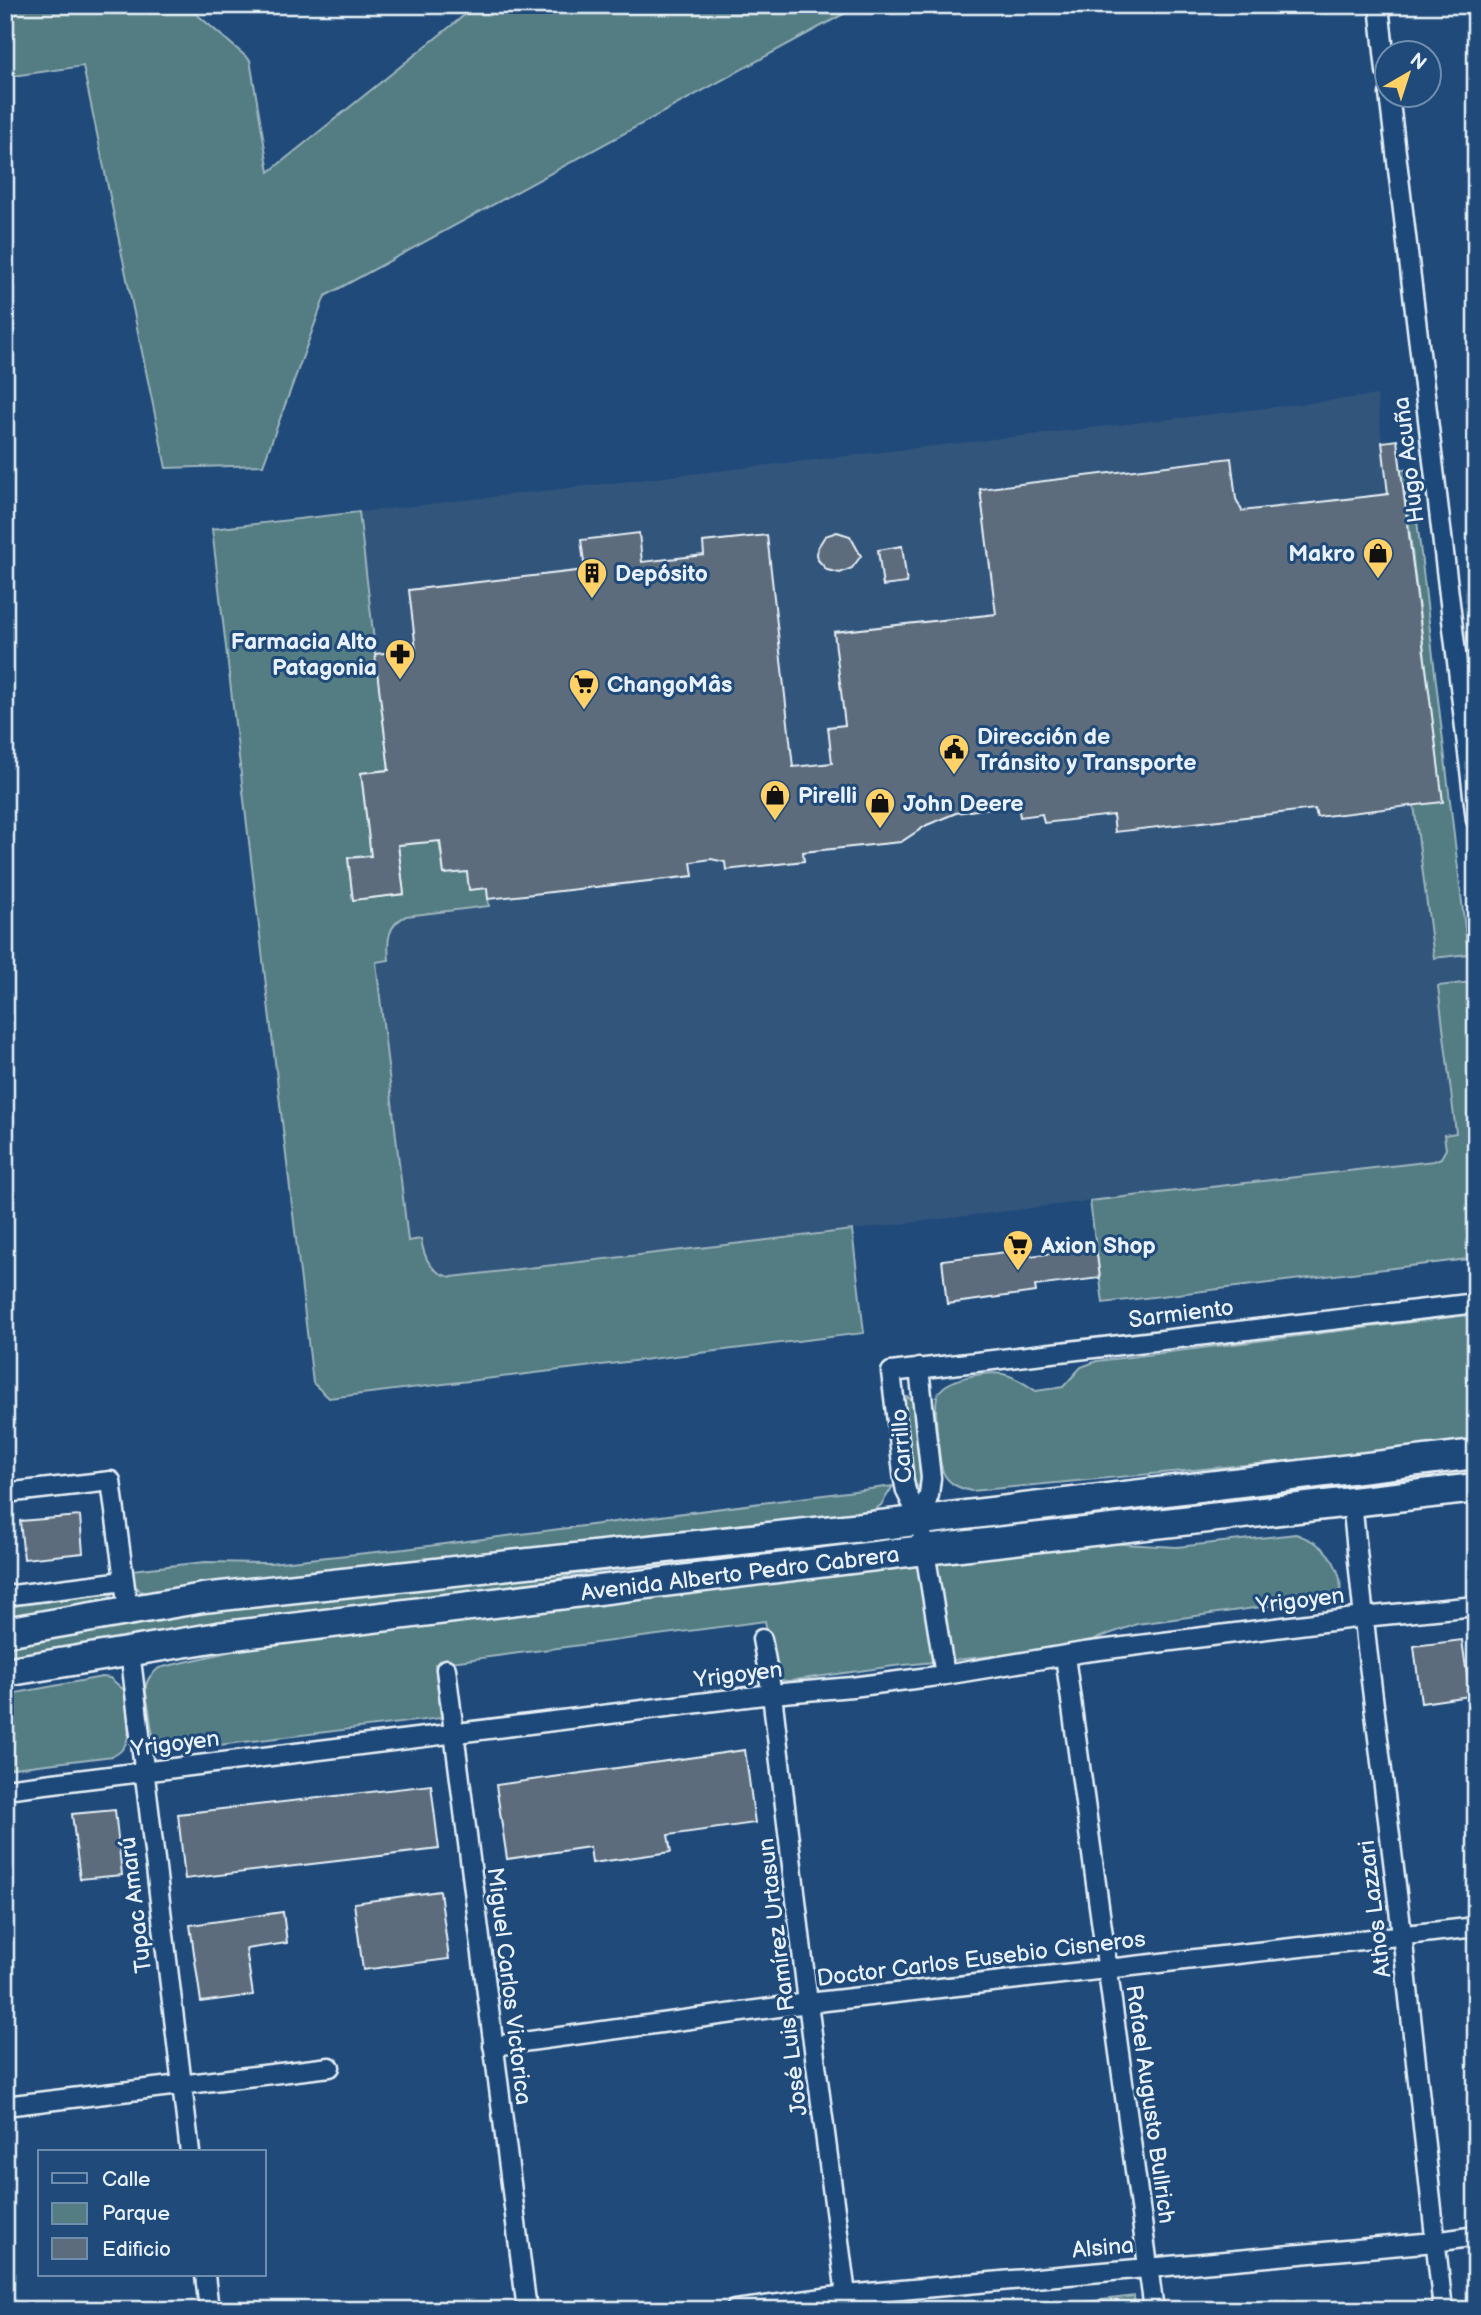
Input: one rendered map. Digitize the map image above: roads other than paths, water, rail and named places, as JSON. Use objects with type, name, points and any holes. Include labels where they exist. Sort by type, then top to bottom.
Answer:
[{"type":"main road","name":"Avenida Alberto Pedro Cabrera","points":[[5,1632],[228,1595],[920,1520],[1476,1454]]},
{"type":"main road","name":"Avenida Alberto Pedro Cabrera","points":[[5,1672],[240,1634],[924,1550],[1476,1488]]},
{"type":"street","points":[[1379,5],[1383,38]]},
{"type":"street","name":"Hugo Acuña","points":[[1391,108],[1476,820]]},
{"type":"street","name":"Sarmiento","points":[[891,1372],[1476,1303]]},
{"type":"street","name":"Carrillo","points":[[919,1368],[931,1478],[929,1495],[920,1520]]},
{"type":"street","name":"Carrillo","points":[[891,1372],[904,1480],[906,1491],[920,1520],[945,1675]]},
{"type":"street","points":[[5,1493],[111,1481],[128,1610]]},
{"type":"street","name":"Athos Lazzari","points":[[1352,1502],[1443,2310]]},
{"type":"street","points":[[5,1595],[124,1581]]},
{"type":"street","name":"Yrigoyen","points":[[5,1789],[772,1694],[852,1687],[1363,1617],[1476,1606]]},
{"type":"street","name":"José Luis Ramírez Urtasun","points":[[762,1639],[772,1694],[847,2303]]},
{"type":"street","name":"Tupac Amarú","points":[[130,1651],[190,2150]]},
{"type":"street","name":"Rafael Augusto Bullrich","points":[[1065,1656],[1154,2310]]},
{"type":"street","name":"Miguel Carlos Victorica","points":[[446,1669],[527,2310]]},
{"type":"street","name":"Doctor Carlos Eusebio Cisneros","points":[[493,2046],[808,2003],[1476,1927]]},
{"type":"street","points":[[5,2106],[182,2087],[330,2067]]},
{"type":"street","name":"Alsina","points":[[735,2310],[847,2303],[1149,2267],[1435,2242],[1476,2236]]},
{"type":"street","points":[[205,2276],[209,2310]]},
{"type":"place","name":"Makro","points":[[1378,580]]},
{"type":"place","name":"Depósito","points":[[592,600]]},
{"type":"place","name":"Farmacia Alto Patagonia","points":[[400,681]]},
{"type":"place","name":"ChangoMâs","points":[[584,711]]},
{"type":"place","name":"Dirección de Tránsito y Transporte","points":[[954,776]]},
{"type":"place","name":"Pirelli","points":[[775,822]]},
{"type":"place","name":"John Deere","points":[[880,830]]},
{"type":"place","name":"Axion Shop","points":[[1018,1272]]}]
